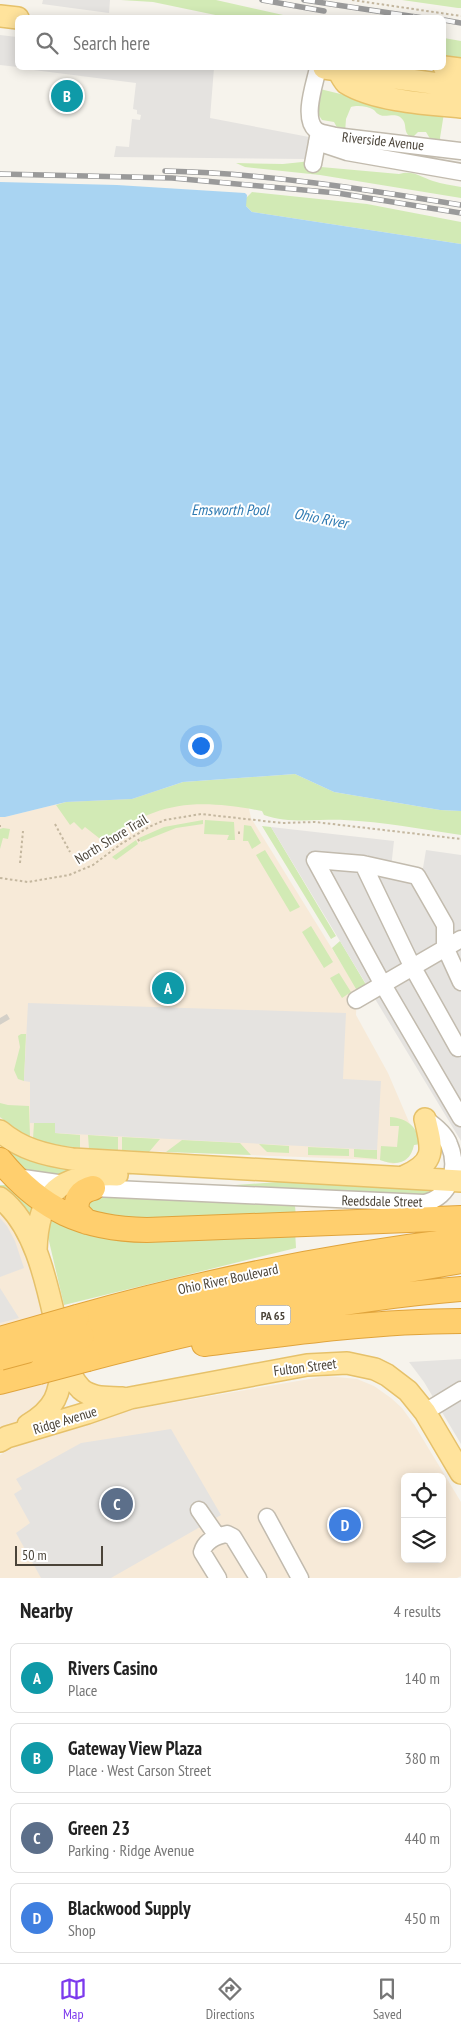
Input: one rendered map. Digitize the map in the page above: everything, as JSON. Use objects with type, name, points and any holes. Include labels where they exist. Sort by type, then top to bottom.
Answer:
[{"type":"highway","points":[[5,1171],[45,1203],[87,1222],[112,1228],[134,1230],[461,1218]]},
{"type":"highway","points":[[87,1222],[77,1212],[77,1200],[83,1191],[93,1188]]},
{"type":"highway","name":"Ohio River Boulevard","points":[[0,1339],[80,1326],[207,1282],[393,1248],[461,1240]]},
{"type":"highway","points":[[393,1248],[461,1246]]},
{"type":"highway","points":[[0,1358],[80,1326],[461,1262]]},
{"type":"highway","name":"PA 65","points":[[0,1382],[156,1341],[276,1315],[375,1299],[461,1289]]},
{"type":"highway","points":[[88,1360],[337,1328],[398,1323],[461,1321]]},
{"type":"main road","points":[[0,16],[15,18]]},
{"type":"main road","points":[[446,67],[461,69]]},
{"type":"main road","points":[[330,70],[345,82],[368,92],[420,104],[461,107]]},
{"type":"main road","points":[[341,70],[461,87]]},
{"type":"main road","points":[[405,1176],[421,1168],[431,1151],[431,1143],[424,1119]]},
{"type":"main road","name":"Reedsdale Street","points":[[0,1131],[14,1142],[42,1154],[87,1160],[457,1178]]},
{"type":"main road","points":[[36,1250],[38,1222],[45,1203],[55,1190],[78,1178],[98,1174],[168,1177],[234,1168]]},
{"type":"main road","points":[[0,1198],[16,1215],[36,1250],[64,1356],[81,1389],[97,1396],[130,1398]]},
{"type":"main road","points":[[3,1439],[39,1418],[51,1407],[58,1394],[64,1356]]},
{"type":"main road","name":"Fulton Street","points":[[130,1398],[307,1365],[340,1362],[361,1365],[387,1375],[408,1391],[425,1412],[461,1473]]},
{"type":"main road","name":"Ridge Avenue","points":[[3,1439],[130,1398]]},
{"type":"street","points":[[312,164],[316,132],[309,113],[326,70]]},
{"type":"street","points":[[316,132],[348,152],[461,172]]},
{"type":"street","name":"Riverside Avenue","points":[[316,132],[461,151]]},
{"type":"street","points":[[461,982],[445,947],[445,925],[417,876],[363,864],[315,860],[382,983],[461,1118]]},
{"type":"street","points":[[363,864],[412,966],[458,1048]]},
{"type":"street","points":[[356,1000],[382,983],[461,939]]},
{"type":"street","points":[[424,1119],[436,1127],[449,1142],[453,1167],[457,1178]]},
{"type":"street","name":"Reedsdale Street","points":[[5,1171],[64,1184],[93,1188],[424,1203],[439,1198],[457,1178]]},
{"type":"street","points":[[425,1412],[461,1390]]},
{"type":"street","points":[[199,1510],[217,1536]]},
{"type":"street","points":[[267,1517],[300,1578]]},
{"type":"street","points":[[218,1578],[202,1552],[204,1546],[217,1536],[227,1534],[233,1537],[258,1578]]},
{"type":"path","points":[[352,0],[461,16]]},
{"type":"path","name":"North Shore Trail","points":[[0,878],[18,881],[39,881],[80,871],[93,865],[148,827],[182,816],[215,814],[282,823],[316,822],[461,840]]},
{"type":"path","points":[[54,824],[70,852]]},
{"type":"path","points":[[20,862],[23,831]]},
{"type":"path","points":[[138,839],[140,843]]},
{"type":"shaded area","points":[[43,0],[110,0],[109,13],[42,4]]},
{"type":"shaded area","points":[[0,35],[15,37],[15,67],[0,65]]},
{"type":"shaded area","points":[[34,70],[214,70],[210,118],[309,137],[306,159],[114,157],[116,146],[129,147],[132,119],[140,120],[141,115],[137,114],[137,110],[133,109],[136,83]]},
{"type":"shaded area","points":[[242,778],[251,818],[357,989],[356,1015],[388,1073],[420,1144],[414,1145],[411,1154],[406,1160],[393,1164],[380,1160],[67,1148],[33,1139],[0,1145],[0,817],[66,802]]},
{"type":"shaded area","points":[[271,827],[394,841],[391,868],[423,868],[426,850],[461,855],[461,1141]]},
{"type":"shaded area","points":[[28,1003],[346,1013],[343,1079],[381,1081],[377,1150],[55,1133],[55,1123],[30,1123],[30,1082],[24,1081]]},
{"type":"shaded area","points":[[0,1198],[24,1227],[60,1386],[0,1441]]},
{"type":"shaded area","points":[[0,1218],[15,1241],[24,1268],[0,1277]]},
{"type":"shaded area","points":[[0,1288],[19,1318],[0,1323]]},
{"type":"shaded area","points":[[461,1359],[461,1444],[424,1382],[409,1362]]},
{"type":"shaded area","points":[[327,1376],[357,1379],[374,1386],[402,1408],[443,1473],[401,1473],[401,1563],[446,1563],[446,1477],[461,1502],[461,1576],[457,1578],[0,1578],[0,1455],[37,1435],[124,1411]]},
{"type":"shaded area","points":[[171,1429],[221,1515],[111,1578],[41,1578],[16,1533],[30,1523],[14,1494],[22,1489],[16,1479],[81,1443]]},
{"type":"green space","points":[[121,0],[216,0],[283,15],[215,15],[153,2]]},
{"type":"green space","points":[[402,0],[461,0],[461,8],[458,8]]},
{"type":"green space","points":[[446,38],[461,41],[461,66],[446,64]]},
{"type":"green space","points":[[320,89],[361,99],[444,113],[440,138],[442,143],[432,142],[426,132],[418,132],[410,137],[401,117],[380,115],[372,109],[362,106],[351,107],[346,119],[345,133],[339,131],[334,122],[322,120],[316,111]]},
{"type":"green space","points":[[321,160],[321,167],[399,174],[413,173],[436,182],[461,187],[461,198],[320,175],[245,167],[236,163],[283,164]]},
{"type":"green space","points":[[252,192],[367,204],[461,222],[461,244],[252,212],[246,206],[246,198]]},
{"type":"green space","points":[[295,774],[334,792],[440,810],[461,811],[461,835],[359,821],[304,821],[274,818],[264,815],[262,811],[239,807],[197,804],[178,806],[142,818],[123,828],[104,842],[85,827],[82,830],[74,822],[70,825],[56,805],[66,802],[132,799],[183,782]]},
{"type":"green space","points":[[203,820],[203,824],[176,828],[141,842],[139,838],[164,827]]},
{"type":"green space","points":[[205,820],[234,822],[235,840],[227,840],[229,835],[204,834]]},
{"type":"green space","points":[[244,825],[251,826],[261,843],[252,849],[248,841],[243,841]]},
{"type":"green space","points":[[262,826],[271,827],[336,936],[331,939]]},
{"type":"green space","points":[[0,829],[10,829],[8,839],[3,838],[0,849]]},
{"type":"green space","points":[[136,840],[138,844],[116,860],[112,857]]},
{"type":"green space","points":[[265,850],[300,907],[290,912],[256,855]]},
{"type":"green space","points":[[311,926],[333,962],[324,968],[302,932]]},
{"type":"green space","points":[[340,941],[368,988],[359,994],[332,948]]},
{"type":"green space","points":[[339,973],[351,992],[342,998],[330,978]]},
{"type":"green space","points":[[26,1034],[24,1081],[18,1079],[14,1070],[20,1047],[18,1036]]},
{"type":"green space","points":[[0,1103],[29,1106],[30,1137],[0,1117]]},
{"type":"green space","points":[[390,1117],[402,1119],[411,1124],[419,1138],[420,1144],[414,1145],[409,1156],[402,1162],[392,1163],[380,1160],[381,1146],[397,1147],[399,1126],[390,1126]]},
{"type":"green space","points":[[34,1123],[55,1123],[55,1133],[80,1135],[80,1148],[47,1144],[33,1139]]},
{"type":"green space","points":[[88,1135],[118,1137],[118,1150],[89,1149]]},
{"type":"green space","points":[[122,1137],[160,1139],[149,1152],[122,1150]]},
{"type":"green space","points":[[182,1140],[240,1143],[251,1155],[166,1152]]},
{"type":"green space","points":[[259,1144],[289,1146],[289,1153],[267,1152]]},
{"type":"green space","points":[[308,1147],[349,1149],[349,1156],[308,1155]]},
{"type":"green space","points":[[10,1148],[72,1170],[60,1176],[19,1172],[3,1154]]},
{"type":"green space","points":[[354,1149],[377,1150],[377,1159],[354,1157]]},
{"type":"green space","points":[[292,1181],[435,1187],[429,1195],[209,1187]]},
{"type":"green space","points":[[0,1185],[10,1185],[34,1206],[29,1223],[0,1190]]},
{"type":"green space","points":[[94,1195],[295,1206],[296,1217],[156,1221],[96,1218],[83,1202]]},
{"type":"green space","points":[[48,1214],[295,1230],[296,1248],[64,1305],[48,1237]]},
{"type":"water","name":"Emsworth Pool","points":[[0,182],[117,185],[245,193],[247,195],[246,206],[252,212],[461,244],[461,811],[440,810],[334,792],[295,774],[183,782],[132,799],[66,802],[0,817]]},
{"type":"tunnel","points":[[0,1018],[3,1023]]},
{"type":"railway","points":[[262,0],[324,11]]},
{"type":"railway","points":[[304,0],[403,15]]},
{"type":"railway","points":[[446,20],[461,23]]},
{"type":"railway","points":[[165,171],[276,178],[461,205]]},
{"type":"railway","points":[[0,174],[172,178],[337,193],[461,213]]},
{"type":"place","name":"Gateway View Plaza","points":[[67,96]]},
{"type":"place","name":"Rivers Casino","points":[[168,988]]},
{"type":"place","name":"Green 23","points":[[117,1504]]},
{"type":"place","name":"Blackwood Supply","points":[[345,1525]]},
{"type":"water label","name":"Ohio River","points":[[321,518]]}]
